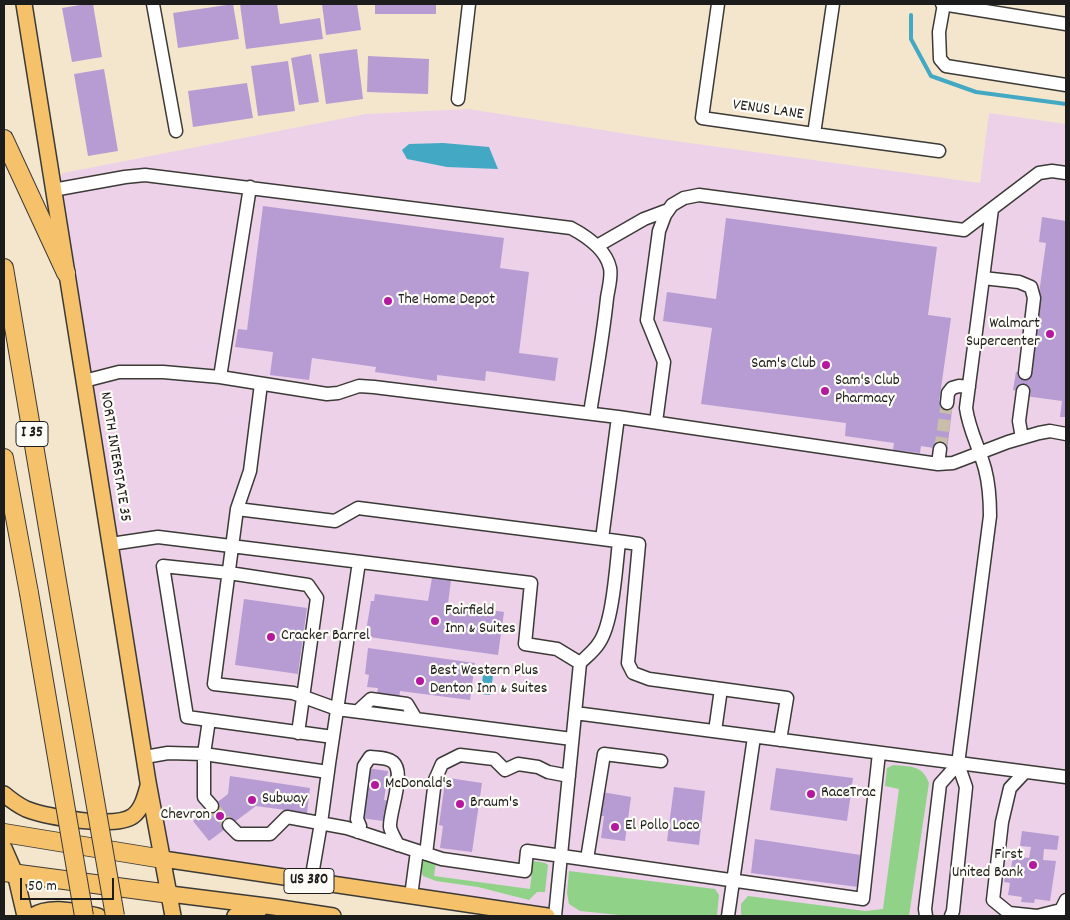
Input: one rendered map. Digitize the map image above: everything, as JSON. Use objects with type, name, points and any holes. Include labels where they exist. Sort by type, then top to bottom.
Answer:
[{"type":"highway","points":[[4,139],[66,273]]},
{"type":"highway","name":"I 35","points":[[4,268],[115,916]]},
{"type":"highway","name":"I 35","points":[[4,458],[84,916]]},
{"type":"highway","name":"US 380","points":[[4,833],[163,859]]},
{"type":"highway","name":"US 380","points":[[9,873],[170,894]]},
{"type":"main road","name":"NORTH INTERSTATE 35","points":[[24,4],[148,782],[173,916]]},
{"type":"main road","points":[[4,794],[13,802],[43,814],[89,820],[124,820],[134,816],[140,808],[146,796],[148,782]]},
{"type":"main road","points":[[4,848],[9,873],[25,916]]},
{"type":"main road","name":"US 380","points":[[163,859],[547,916]]},
{"type":"main road","name":"US 380","points":[[170,894],[333,916]]},
{"type":"main road","points":[[235,916],[274,907]]},
{"type":"main road","points":[[32,916],[41,910],[55,910],[98,916]]},
{"type":"street","points":[[153,4],[176,131]]},
{"type":"street","points":[[458,99],[469,4]]},
{"type":"street","name":"VENUS LANE","points":[[718,4],[702,118],[814,134],[833,4]]},
{"type":"street","points":[[1066,24],[943,4],[939,32],[940,59],[946,66],[1066,85]]},
{"type":"street","points":[[814,134],[939,151]]},
{"type":"street","points":[[656,422],[664,362],[647,320],[659,231],[664,215],[672,205],[684,198],[699,195],[964,230],[1039,173],[1052,171],[1066,173]]},
{"type":"street","points":[[53,190],[145,175],[571,228],[586,236],[596,246],[605,256],[611,269],[603,339],[590,413]]},
{"type":"street","points":[[220,377],[250,187]]},
{"type":"street","points":[[951,916],[966,787],[958,764],[990,516],[987,476],[968,425],[966,408],[992,209]]},
{"type":"street","points":[[596,246],[644,219],[668,210]]},
{"type":"street","points":[[984,278],[1019,282],[1031,287],[1034,298],[1025,373]]},
{"type":"street","points":[[84,381],[119,372],[138,371],[220,377],[327,394],[338,393],[359,386],[374,387],[656,422],[938,464],[954,463],[1022,438],[1050,431],[1066,434]]},
{"type":"street","points":[[261,384],[250,472],[237,509],[214,684],[293,693],[337,709],[572,739]]},
{"type":"street","points":[[947,402],[948,394],[952,388],[959,386],[969,387]]},
{"type":"street","points":[[1022,392],[1019,421],[1022,438]]},
{"type":"street","points":[[602,539],[618,417]]},
{"type":"street","points":[[938,464],[940,449]]},
{"type":"street","points":[[237,509],[334,521],[358,508],[639,544],[628,663],[633,673],[649,679],[787,698],[780,740]]},
{"type":"street","points":[[111,544],[158,537],[532,583],[525,644],[557,649],[580,663]]},
{"type":"street","points":[[555,916],[580,663],[596,648],[603,636],[613,596],[619,542]]},
{"type":"street","points":[[311,881],[322,822],[332,738],[358,562]]},
{"type":"street","points":[[298,733],[317,598],[308,585],[229,573],[163,566],[187,717],[332,738]]},
{"type":"street","points":[[715,731],[721,689]]},
{"type":"street","points":[[575,713],[1066,777]]},
{"type":"street","points":[[209,720],[204,754],[204,797],[212,806]]},
{"type":"street","points":[[728,916],[754,736]]},
{"type":"street","points":[[144,757],[168,753],[204,754],[328,772]]},
{"type":"street","points":[[229,825],[238,834],[270,834],[287,817],[322,822],[442,859],[525,871],[527,851],[863,898],[879,753]]},
{"type":"street","points":[[587,859],[604,754],[661,761]]},
{"type":"street","points":[[411,896],[422,853],[435,780],[442,764],[460,756],[494,759],[505,770],[518,764],[538,767],[548,772],[569,776]]},
{"type":"street","points":[[358,832],[360,826],[356,819],[364,766],[370,757],[386,759],[397,768],[398,777],[390,828],[398,845]]},
{"type":"street","points":[[926,916],[925,909],[940,784],[958,764]]},
{"type":"street","points":[[1025,772],[1010,788],[1002,822],[993,900],[1009,913],[1038,916],[1061,910],[1066,900]]},
{"type":"shaded area","points":[[468,109],[653,138],[980,183],[989,113],[1066,124],[1066,916],[547,916],[163,859],[53,190],[63,173],[366,114]]},
{"type":"green space","points":[[893,765],[919,769],[923,772],[929,783],[909,916],[741,916],[741,904],[748,896],[865,911],[883,909],[899,789],[885,786],[887,768]]},
{"type":"green space","points":[[426,858],[436,862],[434,876],[530,889],[534,861],[545,863],[548,865],[545,892],[537,892],[529,900],[478,887],[436,881],[423,876],[422,867]]},
{"type":"green space","points":[[569,871],[715,889],[719,895],[717,915],[629,916],[580,911],[569,904],[567,893]]},
{"type":"water","points":[[443,143],[489,147],[498,169],[447,167],[407,159],[402,150],[409,144]]},
{"type":"water","points":[[483,674],[493,676],[490,695],[481,694]]},
{"type":"building","points":[[93,4],[102,57],[72,62],[62,8]]},
{"type":"building","points":[[233,4],[239,39],[178,48],[173,13]]},
{"type":"building","points":[[240,4],[277,4],[280,24],[320,18],[323,39],[246,49]]},
{"type":"building","points":[[322,4],[357,4],[361,30],[326,35]]},
{"type":"building","points":[[375,4],[436,4],[436,14],[375,14]]},
{"type":"building","points":[[357,49],[363,99],[326,104],[319,54]]},
{"type":"building","points":[[311,54],[319,102],[299,105],[291,58]]},
{"type":"building","points":[[368,56],[429,59],[428,94],[367,92]]},
{"type":"building","points":[[288,61],[295,111],[258,116],[251,66]]},
{"type":"building","points":[[104,69],[118,151],[88,156],[74,74]]},
{"type":"building","points":[[247,83],[253,118],[193,127],[188,91]]},
{"type":"building","name":"The Home Depot","points":[[263,206],[504,238],[500,268],[529,272],[519,353],[558,358],[555,381],[486,371],[485,381],[437,375],[437,381],[375,372],[376,367],[312,358],[309,380],[270,375],[273,352],[235,347],[238,329],[247,330]]},
{"type":"building","name":"Walmart Supercenter","points":[[1042,217],[1066,221],[1066,417],[1060,417],[1062,401],[1025,396],[1025,392],[1013,390],[1016,372],[1028,373],[1046,243],[1039,242]]},
{"type":"building","name":"Sam's Club","points":[[726,218],[937,247],[928,315],[951,318],[939,402],[953,403],[947,450],[921,446],[920,453],[893,450],[894,443],[845,436],[846,423],[701,404],[712,328],[663,321],[667,292],[716,299]]},
{"type":"building","name":"Fairfield Inn & Suites","points":[[432,578],[451,580],[448,604],[504,612],[498,655],[369,637],[370,631],[366,631],[371,601],[374,601],[375,594],[428,601]]},
{"type":"building","name":"Cracker Barrel","points":[[244,599],[307,608],[298,674],[235,665]]},
{"type":"building","name":"Best Western Plus Denton Inn & Suites","points":[[368,648],[475,663],[470,700],[400,691],[398,710],[375,707],[378,688],[367,687],[369,675],[365,674]]},
{"type":"building","name":"McDonald's","points":[[366,768],[388,771],[384,800],[389,801],[388,813],[385,812],[384,821],[359,818]]},
{"type":"building","name":"RaceTrac","points":[[776,768],[853,778],[847,821],[770,810]]},
{"type":"building","points":[[230,776],[310,788],[307,813],[256,806],[209,841],[193,821],[228,794]]},
{"type":"building","name":"Braum's","points":[[449,778],[482,783],[472,852],[440,848],[443,826],[439,825],[445,782],[449,782]]},
{"type":"building","points":[[674,787],[705,791],[699,845],[667,841]]},
{"type":"building","name":"El Pollo Loco","points":[[602,792],[631,797],[625,841],[601,838],[604,816],[599,816]]},
{"type":"building","name":"First United Bank","points":[[1022,831],[1059,836],[1057,850],[1044,849],[1043,860],[1056,861],[1050,901],[1035,899],[1034,903],[1021,902],[1022,897],[1008,895],[1010,883],[1004,882],[1006,869],[1011,869],[1013,856],[1029,858],[1031,847],[1020,846]]},
{"type":"building","name":"RaceTrac","points":[[755,839],[861,855],[858,887],[751,873]]},
{"type":"waterway","points":[[911,15],[911,39],[931,76],[976,92],[1066,104]]},
{"type":"tunnel","points":[[940,449],[947,403]]},
{"type":"tunnel","points":[[212,806],[229,825]]},
{"type":"place","name":"The Home Depot","points":[[388,301]]},
{"type":"place","name":"Walmart Supercenter","points":[[1050,334]]},
{"type":"place","name":"Sam's Club","points":[[826,365]]},
{"type":"place","name":"Sam's Club Pharmacy","points":[[825,391]]},
{"type":"place","name":"Fairfield Inn & Suites","points":[[435,621]]},
{"type":"place","name":"Cracker Barrel","points":[[271,637]]},
{"type":"place","name":"Best Western Plus Denton Inn & Suites","points":[[420,681]]},
{"type":"place","name":"McDonald's","points":[[375,785]]},
{"type":"place","name":"RaceTrac","points":[[811,794]]},
{"type":"place","name":"Subway","points":[[252,800]]},
{"type":"place","name":"Braum's","points":[[460,804]]},
{"type":"place","name":"Chevron","points":[[220,816]]},
{"type":"place","name":"El Pollo Loco","points":[[615,827]]},
{"type":"place","name":"First United Bank","points":[[1033,865]]}]
